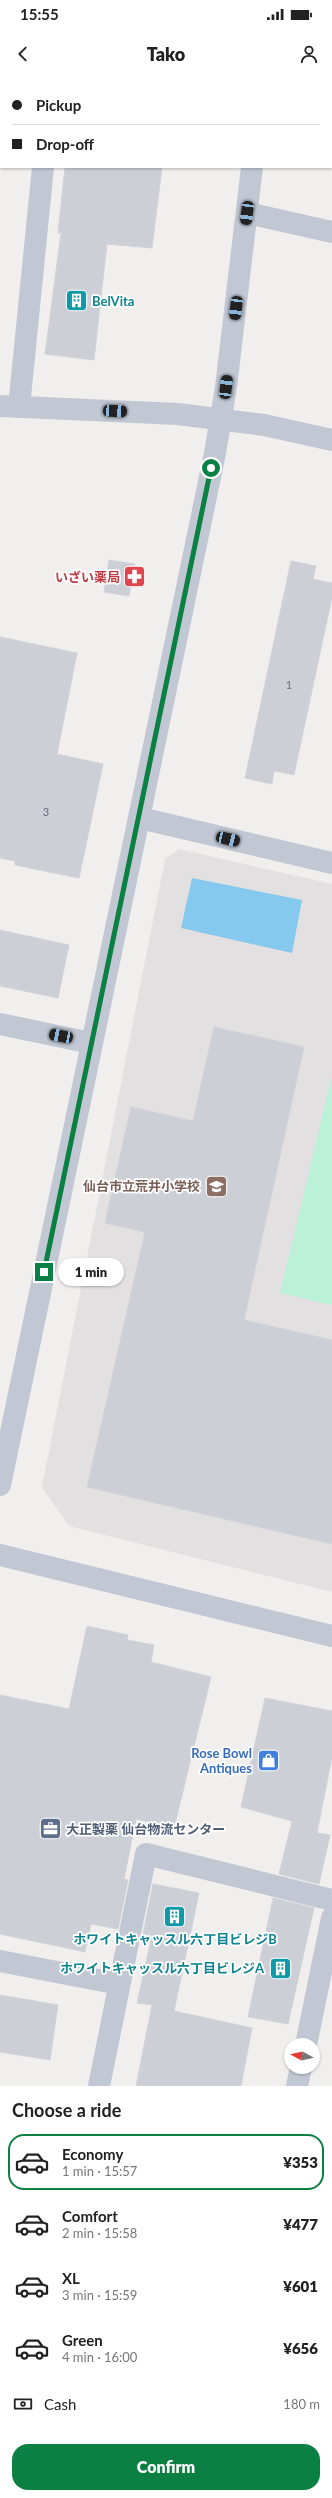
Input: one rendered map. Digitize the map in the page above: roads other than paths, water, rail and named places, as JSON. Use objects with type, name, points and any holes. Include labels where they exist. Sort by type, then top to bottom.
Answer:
[{"type":"street","points":[[43,168],[10,406],[178,414],[264,425],[332,440]]},
{"type":"street","points":[[0,1485],[91,1043],[140,818],[220,420],[252,168]]},
{"type":"street","points":[[247,213],[332,232]]},
{"type":"street","points":[[140,818],[332,861]]},
{"type":"street","points":[[0,1024],[91,1043]]},
{"type":"street","points":[[0,1554],[332,1636]]},
{"type":"street","points":[[99,2086],[146,1854],[332,1900]]},
{"type":"street","points":[[307,2038],[332,1918]]},
{"type":"street","points":[[0,1960],[119,1984]]},
{"type":"street","points":[[297,2086],[300,2074]]},
{"type":"water","points":[[192,878],[302,900],[292,953],[181,928]]},
{"type":"place","name":"BelVita","points":[[76,301]]},
{"type":"place","name":"いざい薬局","points":[[135,577]]},
{"type":"place","name":"仙台市立荒井小学校","points":[[216,1186]]},
{"type":"place","name":"Rose Bowl Antiques","points":[[268,1760]]},
{"type":"place","name":"大正製薬 仙台物流センター","points":[[51,1829]]},
{"type":"place","name":"ホワイトキャッスル六丁目ビレジB","points":[[175,1917]]},
{"type":"place","name":"ホワイトキャッスル六丁目ビレジA","points":[[280,1968]]}]
